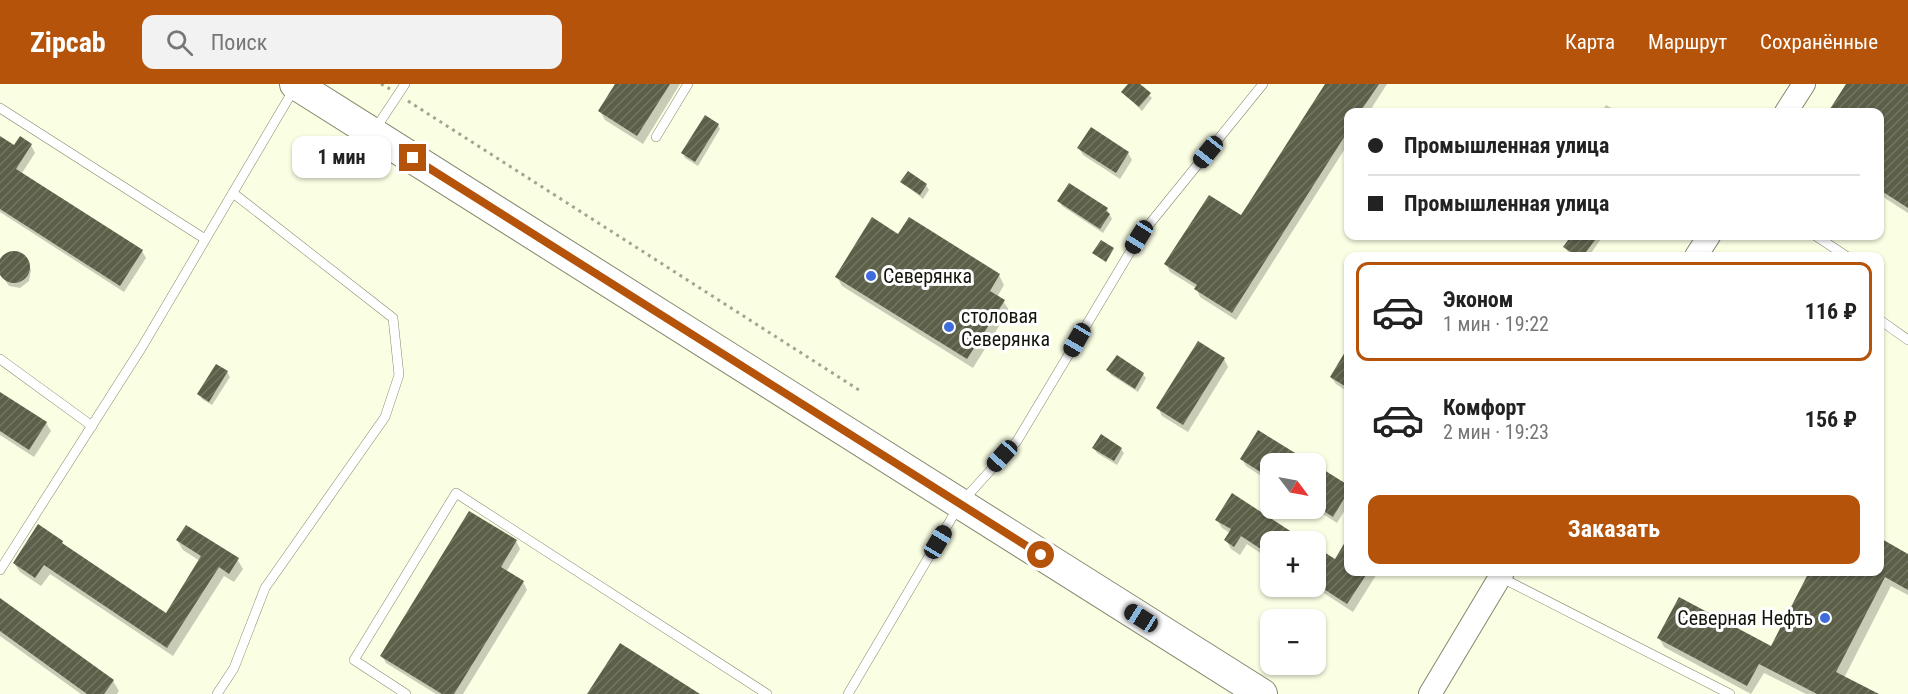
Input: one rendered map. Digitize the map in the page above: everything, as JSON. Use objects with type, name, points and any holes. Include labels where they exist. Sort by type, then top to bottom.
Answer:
[{"type":"main road","points":[[296,84],[1262,694]]},
{"type":"street","points":[[1789,108],[1804,84]]},
{"type":"street","points":[[1430,694],[1500,576]]},
{"type":"lane","points":[[0,570],[92,426],[296,84]]},
{"type":"lane","points":[[372,133],[405,84]]},
{"type":"lane","points":[[656,137],[688,84]]},
{"type":"lane","points":[[848,694],[960,504],[1017,441],[1139,237],[1263,84]]},
{"type":"lane","points":[[0,108],[205,240]]},
{"type":"lane","points":[[217,694],[234,668],[265,588],[385,417],[399,375],[393,318],[233,192]]},
{"type":"lane","points":[[1822,240],[1840,252]]},
{"type":"lane","points":[[1884,323],[1908,340]]},
{"type":"lane","points":[[0,359],[92,426]]},
{"type":"lane","points":[[406,694],[354,660],[456,493],[767,694]]},
{"type":"lane","points":[[1505,576],[1730,694]]},
{"type":"path","points":[[381,84],[859,390]]},
{"type":"building","points":[[615,84],[670,84],[637,136],[598,111]]},
{"type":"building","points":[[1128,84],[1140,84],[1151,93],[1139,107],[1121,92]]},
{"type":"building","points":[[1325,84],[1379,84],[1363,108],[1344,108],[1344,137],[1232,313],[1194,289],[1197,285],[1164,264],[1209,195],[1241,215]]},
{"type":"building","points":[[1846,84],[1908,84],[1908,208],[1884,193],[1884,108],[1831,108]]},
{"type":"building","points":[[705,115],[719,124],[695,162],[681,153]]},
{"type":"building","points":[[1091,127],[1129,152],[1116,173],[1077,148]]},
{"type":"building","points":[[0,136],[14,145],[20,136],[32,144],[16,169],[143,250],[120,286],[0,209]]},
{"type":"building","points":[[908,171],[927,184],[920,195],[900,182]]},
{"type":"building","points":[[1069,183],[1108,208],[1106,211],[1110,214],[1100,229],[1057,201]]},
{"type":"building","points":[[872,217],[898,234],[909,217],[1000,274],[990,291],[1005,300],[967,359],[835,277]]},
{"type":"building","points":[[1101,240],[1114,248],[1106,262],[1092,253]]},
{"type":"building","points":[[1568,240],[1595,240],[1586,252],[1571,252],[1563,247]]},
{"type":"building","points":[[8,252],[20,252],[29,261],[29,273],[20,282],[8,282],[-1,273],[-1,261]]},
{"type":"building","points":[[1198,341],[1225,358],[1183,425],[1156,408]]},
{"type":"building","points":[[1344,354],[1344,386],[1330,377]]},
{"type":"building","points":[[1117,355],[1144,373],[1135,389],[1106,370]]},
{"type":"building","points":[[216,364],[228,371],[209,402],[197,394]]},
{"type":"building","points":[[0,392],[47,422],[29,450],[0,431]]},
{"type":"building","points":[[1258,430],[1295,453],[1260,453],[1260,472],[1240,459]]},
{"type":"building","points":[[1101,434],[1122,448],[1114,461],[1092,448]]},
{"type":"building","points":[[1326,471],[1344,482],[1344,499],[1333,517],[1326,512]]},
{"type":"building","points":[[1232,493],[1260,511],[1260,519],[1272,519],[1290,531],[1260,531],[1260,548],[1241,536],[1234,547],[1224,540],[1231,529],[1215,520]]},
{"type":"building","points":[[469,511],[517,540],[501,567],[524,581],[454,694],[442,694],[380,656]]},
{"type":"building","points":[[38,524],[63,541],[62,543],[166,613],[201,556],[176,540],[186,525],[239,558],[229,574],[219,567],[167,648],[44,565],[35,578],[13,563]]},
{"type":"building","name":"Северная Нефть","points":[[1884,540],[1908,554],[1908,590],[1885,577],[1836,672],[1879,694],[1817,694],[1759,664],[1747,686],[1657,638],[1679,597],[1771,646],[1807,576],[1884,576]]},
{"type":"building","points":[[1344,544],[1344,576],[1365,576],[1347,604],[1326,590],[1326,553],[1335,559]]},
{"type":"building","points":[[0,598],[114,680],[104,694],[87,694],[0,631]]},
{"type":"building","points":[[620,643],[700,694],[587,694]]},
{"type":"place","name":"Северянка","points":[[871,276]]},
{"type":"place","name":"столовая Северянка","points":[[949,327]]},
{"type":"place","name":"Северная Нефть","points":[[1825,618]]},
{"type":"route","points":[[413,158],[1041,555]]}]
